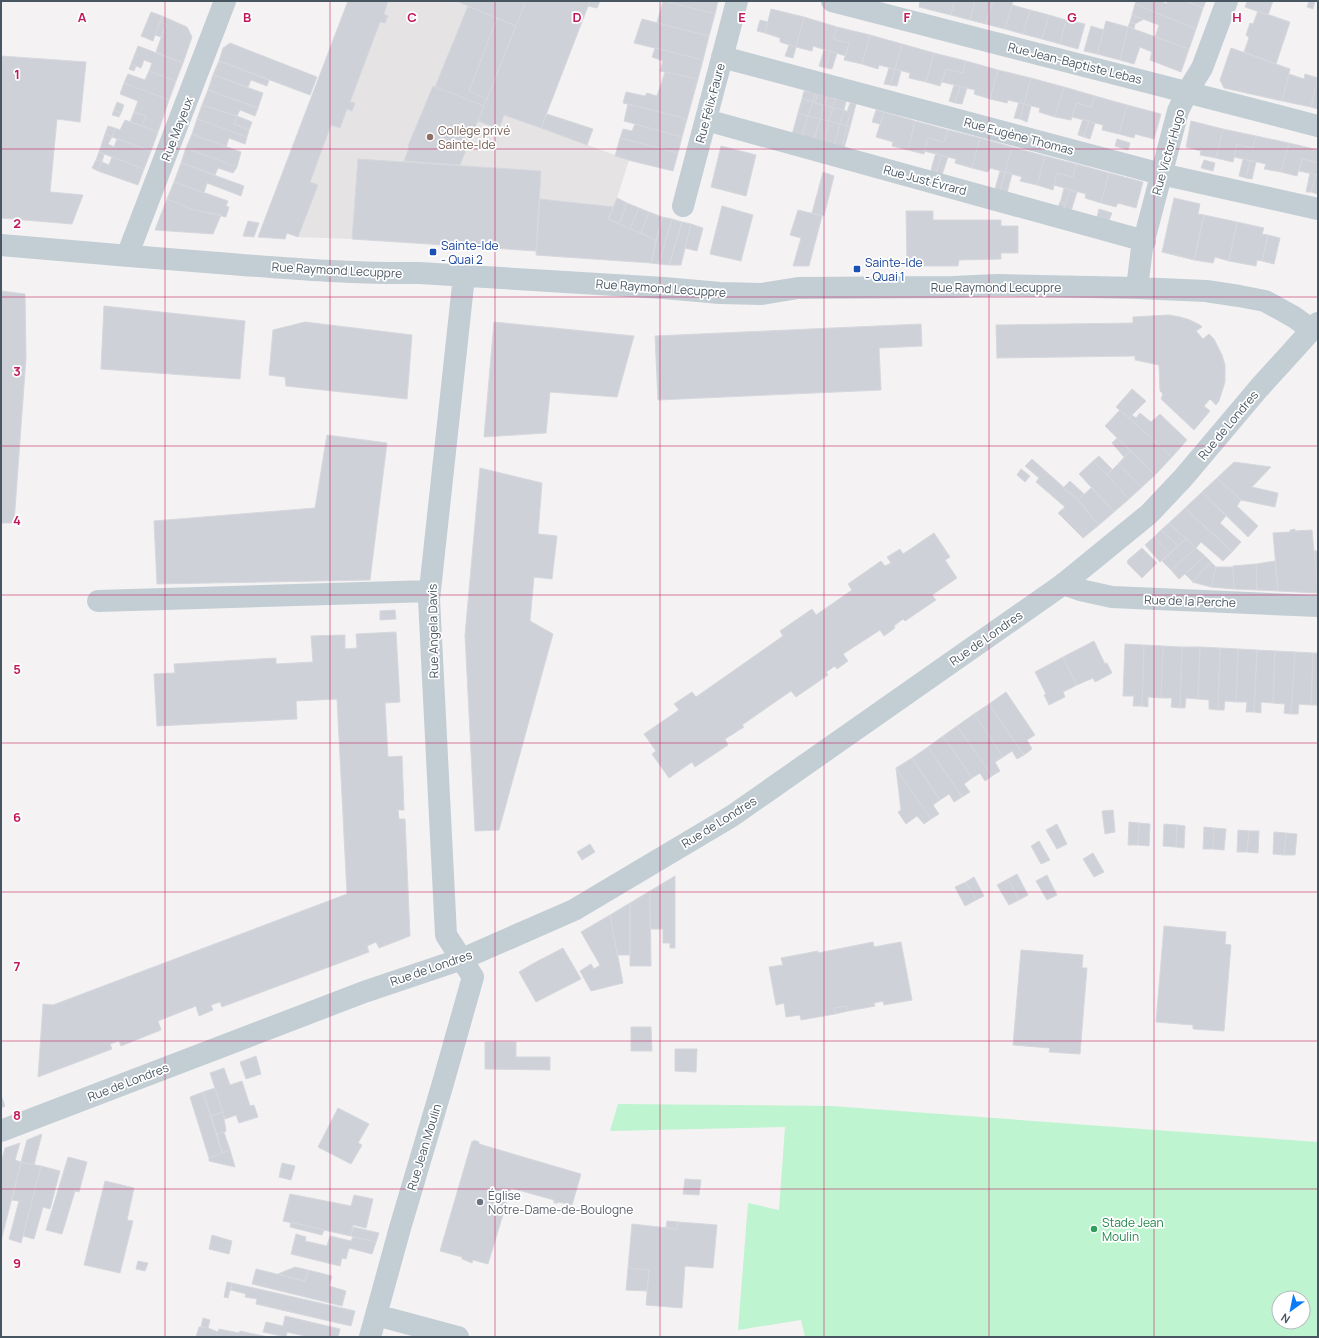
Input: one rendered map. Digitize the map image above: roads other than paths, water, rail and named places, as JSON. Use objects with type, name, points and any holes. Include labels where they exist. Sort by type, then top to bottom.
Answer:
[{"type":"street","name":"Rue Mayeux","points":[[128,256],[225,1]]},
{"type":"street","name":"Rue Félix Faure","points":[[683,206],[737,1]]},
{"type":"street","name":"Rue Jean-Baptiste Lebas","points":[[832,1],[1318,126]]},
{"type":"street","name":"Rue Victor Hugo","points":[[1137,288],[1142,248],[1178,111],[1187,92],[1202,68],[1227,1]]},
{"type":"street","name":"Rue Eugène Thomas","points":[[722,57],[1161,174],[1318,209]]},
{"type":"street","name":"Rue Just Évrard","points":[[706,120],[1145,241]]},
{"type":"street","name":"Rue Raymond Lecuppre","points":[[1,245],[323,271],[382,274],[419,273],[664,288],[720,293],[762,294],[798,288],[953,287],[998,285],[1206,291],[1265,301],[1315,327]]},
{"type":"street","name":"Rue Angela Davis","points":[[462,959],[446,935],[429,599],[464,276]]},
{"type":"street","name":"Rue de Londres","points":[[1,1130],[364,992],[462,959],[574,910],[732,816],[1063,584],[1149,514],[1183,478],[1259,388],[1315,327]]},
{"type":"street","name":"Rue de la Perche","points":[[1063,584],[1112,598],[1318,606]]},
{"type":"street","points":[[98,601],[430,591]]},
{"type":"street","name":"Rue Jean Moulin","points":[[370,1337],[473,977],[462,959]]},
{"type":"street","points":[[376,1315],[458,1337]]},
{"type":"place","name":"Collège privé Sainte-Ide","points":[[430,137]]},
{"type":"place","name":"Sainte-Ide - Quai 2","points":[[433,252]]},
{"type":"place","name":"Sainte-Ide - Quai 1","points":[[857,269]]},
{"type":"place","name":"Église Notre-Dame-de-Boulogne","points":[[480,1202]]},
{"type":"place","name":"Stade Jean Moulin","points":[[1094,1229]]}]
